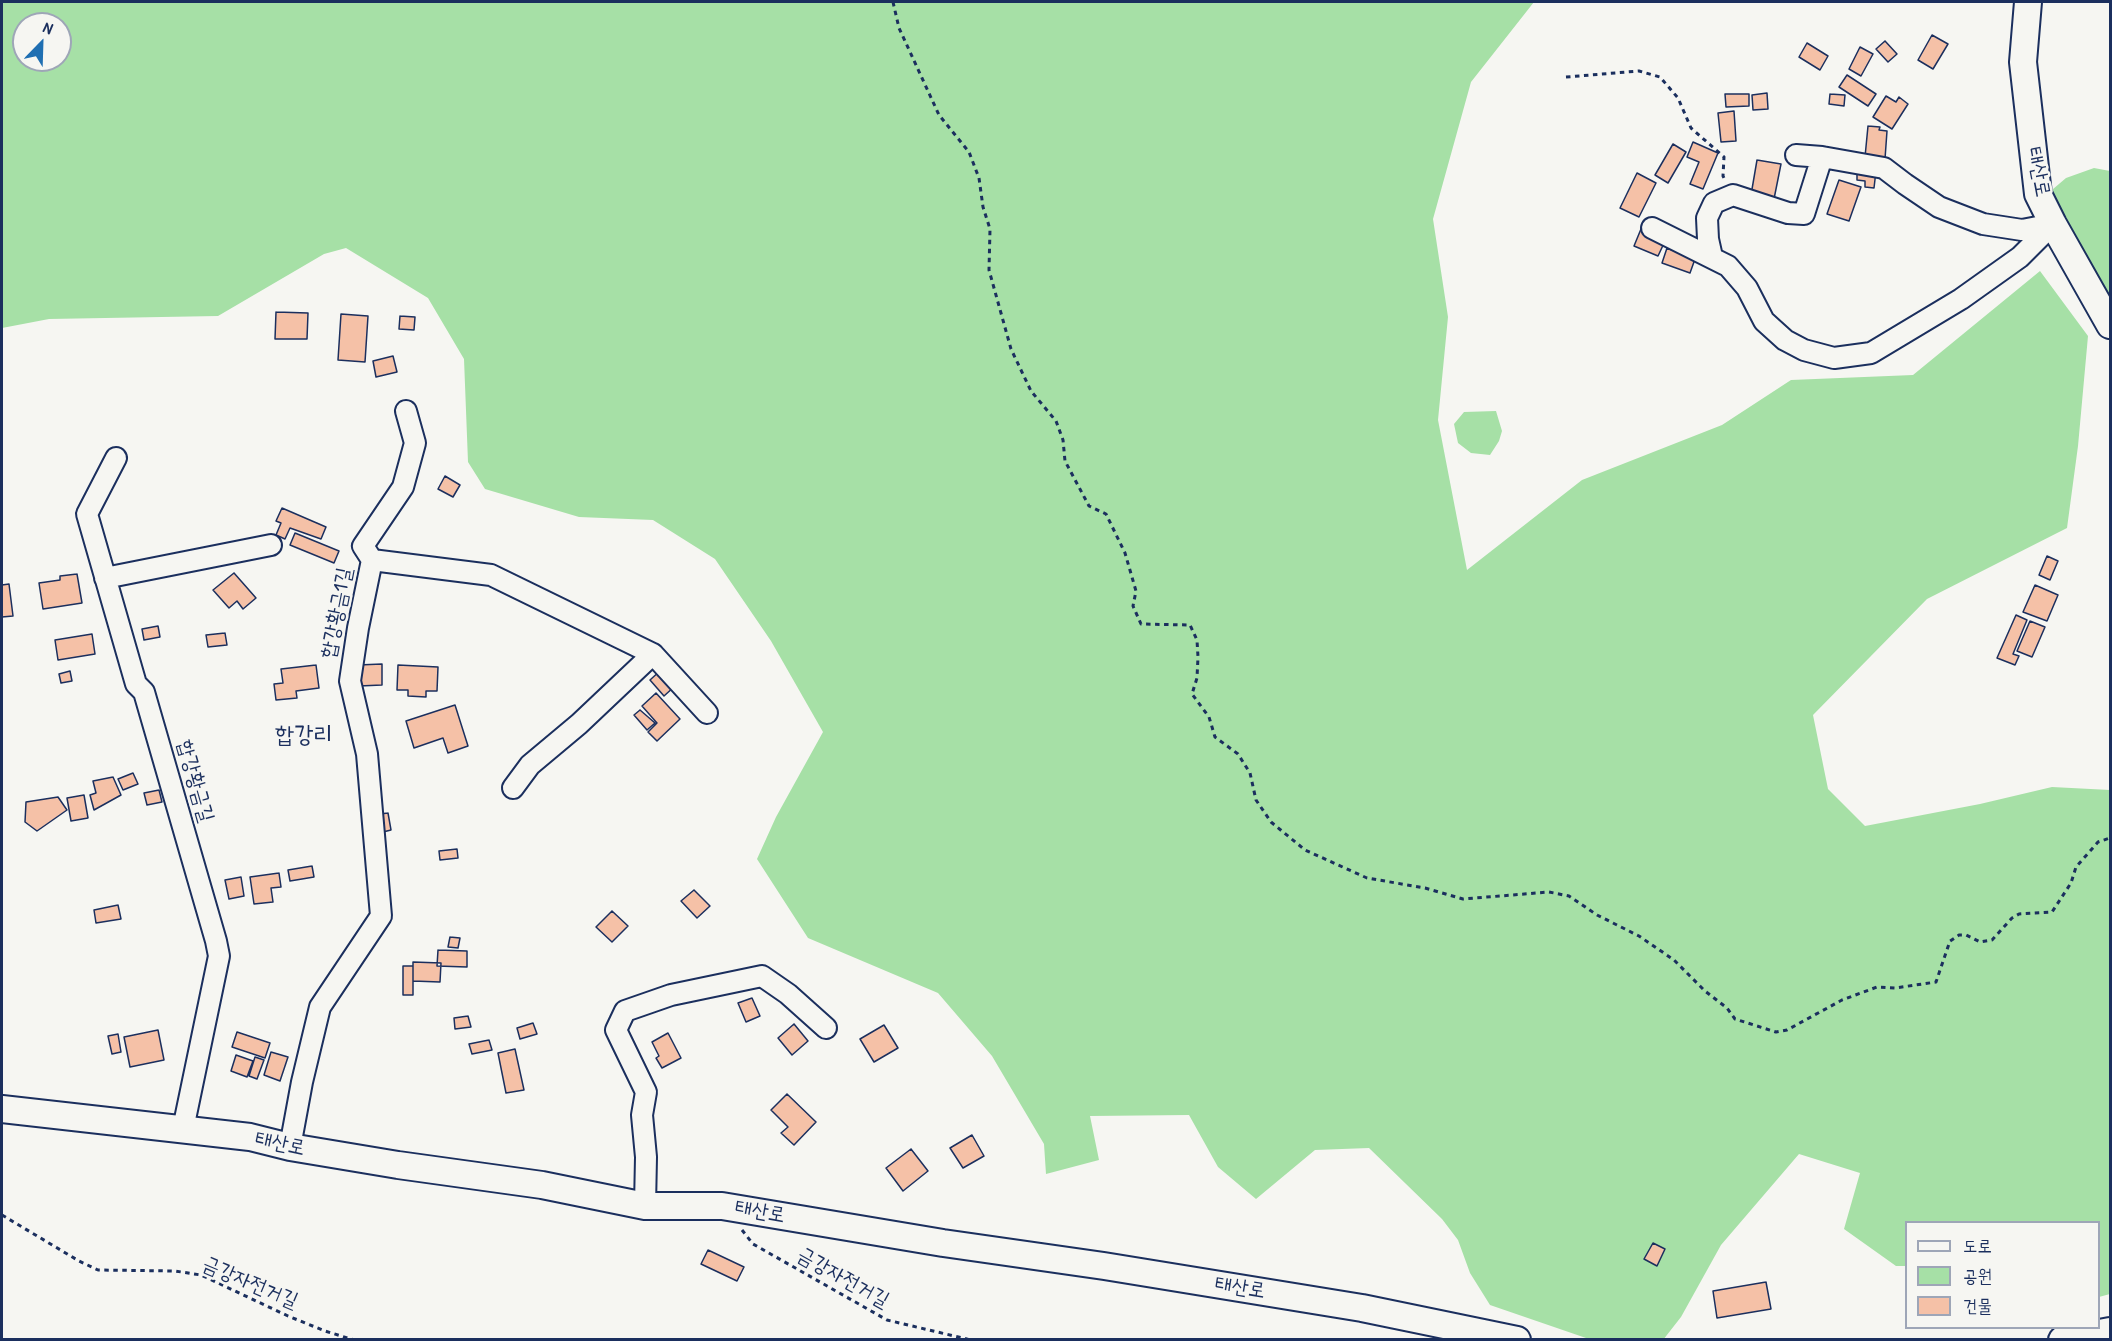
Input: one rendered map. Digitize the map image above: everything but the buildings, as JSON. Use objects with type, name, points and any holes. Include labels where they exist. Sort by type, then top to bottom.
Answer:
[{"type":"street","name":"태산로","points":[[2028,2],[2023,62],[2038,194],[2110,325]]},
{"type":"street","points":[[1796,155],[1822,157],[1884,168],[1939,207],[1983,224],[2022,230],[2053,224]]},
{"type":"street","points":[[1712,257],[1707,218],[1714,203],[1733,195],[1788,213],[1804,214],[1822,157]]},
{"type":"street","points":[[1652,228],[1728,266],[1747,288],[1764,321],[1785,340],[1804,350],[1834,358],[1871,353],[1961,299],[2020,258],[2053,224]]},
{"type":"street","points":[[372,560],[363,546],[403,487],[415,443],[406,411]]},
{"type":"street","name":"합강황금길","points":[[116,458],[87,514],[136,684],[144,692],[219,956],[183,1129]]},
{"type":"street","points":[[105,578],[271,545]]},
{"type":"street","name":"합강황금1길","points":[[290,1147],[302,1082],[320,1007],[381,916],[367,754],[350,681],[372,560],[491,575],[653,654]]},
{"type":"street","points":[[513,788],[530,765],[579,724],[653,654],[707,713]]},
{"type":"street","points":[[645,1206],[646,1157],[642,1115],[646,1092],[616,1030],[624,1011],[671,995],[762,976],[789,994],[826,1028]]},
{"type":"street","name":"태산로","points":[[2,1109],[250,1137],[290,1147],[398,1166],[542,1185],[645,1206],[722,1206],[1362,1308],[1517,1340]]},
{"type":"street","points":[[2062,1340],[2110,1331]]},
{"type":"path","points":[[892,2],[899,28],[939,115],[969,152],[979,178],[983,207],[990,229],[988,270],[1011,349],[1031,391],[1056,421],[1063,440],[1065,461],[1089,506],[1106,514],[1125,553],[1136,591],[1133,606],[1141,624],[1190,625],[1197,640],[1198,657],[1197,678],[1192,694],[1209,717],[1215,737],[1238,754],[1250,773],[1256,800],[1271,822],[1305,850],[1367,878],[1425,888],[1463,899],[1549,892],[1569,896],[1597,915],[1639,936],[1674,960],[1736,1019],[1776,1032],[1787,1030],[1842,1000],[1877,987],[1895,988],[1936,982],[1950,941],[1959,935],[1966,935],[1980,942],[1992,940],[2012,918],[2019,914],[2052,912],[2071,883],[2076,867],[2098,842],[2110,838]]},
{"type":"path","points":[[1566,77],[1639,71],[1660,77],[1678,98],[1691,128],[1724,157],[1723,176],[1733,195]]},
{"type":"path","name":"금강자전거길","points":[[722,1206],[753,1244],[887,1320],[971,1340]]},
{"type":"path","name":"금강자전거길","points":[[2,1215],[98,1270],[175,1271],[201,1275],[325,1332],[354,1340]]},
{"type":"green space","points":[[2,2],[1534,2],[1471,82],[1433,219],[1448,317],[1438,420],[1467,570],[1582,480],[1722,425],[1791,380],[1913,375],[2040,271],[2088,336],[2078,446],[2067,528],[1927,599],[1813,715],[1828,789],[1865,826],[1980,804],[2052,787],[2110,790],[2110,1294],[2100,1297],[2100,1221],[1905,1221],[1905,1266],[1896,1266],[1844,1229],[1860,1173],[1799,1154],[1721,1245],[1681,1317],[1663,1340],[1586,1338],[1490,1305],[1470,1273],[1458,1240],[1442,1219],[1369,1148],[1315,1150],[1256,1199],[1218,1167],[1189,1115],[1090,1116],[1099,1160],[1046,1174],[1044,1144],[992,1056],[938,993],[808,938],[757,859],[776,817],[823,732],[771,641],[715,559],[653,520],[579,517],[485,489],[468,462],[464,359],[428,298],[346,248],[324,254],[218,316],[49,319],[2,328]]},
{"type":"green space","points":[[2094,168],[2110,171],[2110,305],[2046,195],[2066,178]]},
{"type":"green space","points":[[1496,411],[1502,431],[1490,455],[1471,453],[1458,443],[1454,424],[1464,412]]},
{"type":"district","name":"합강리","points":[[304,736]]}]
